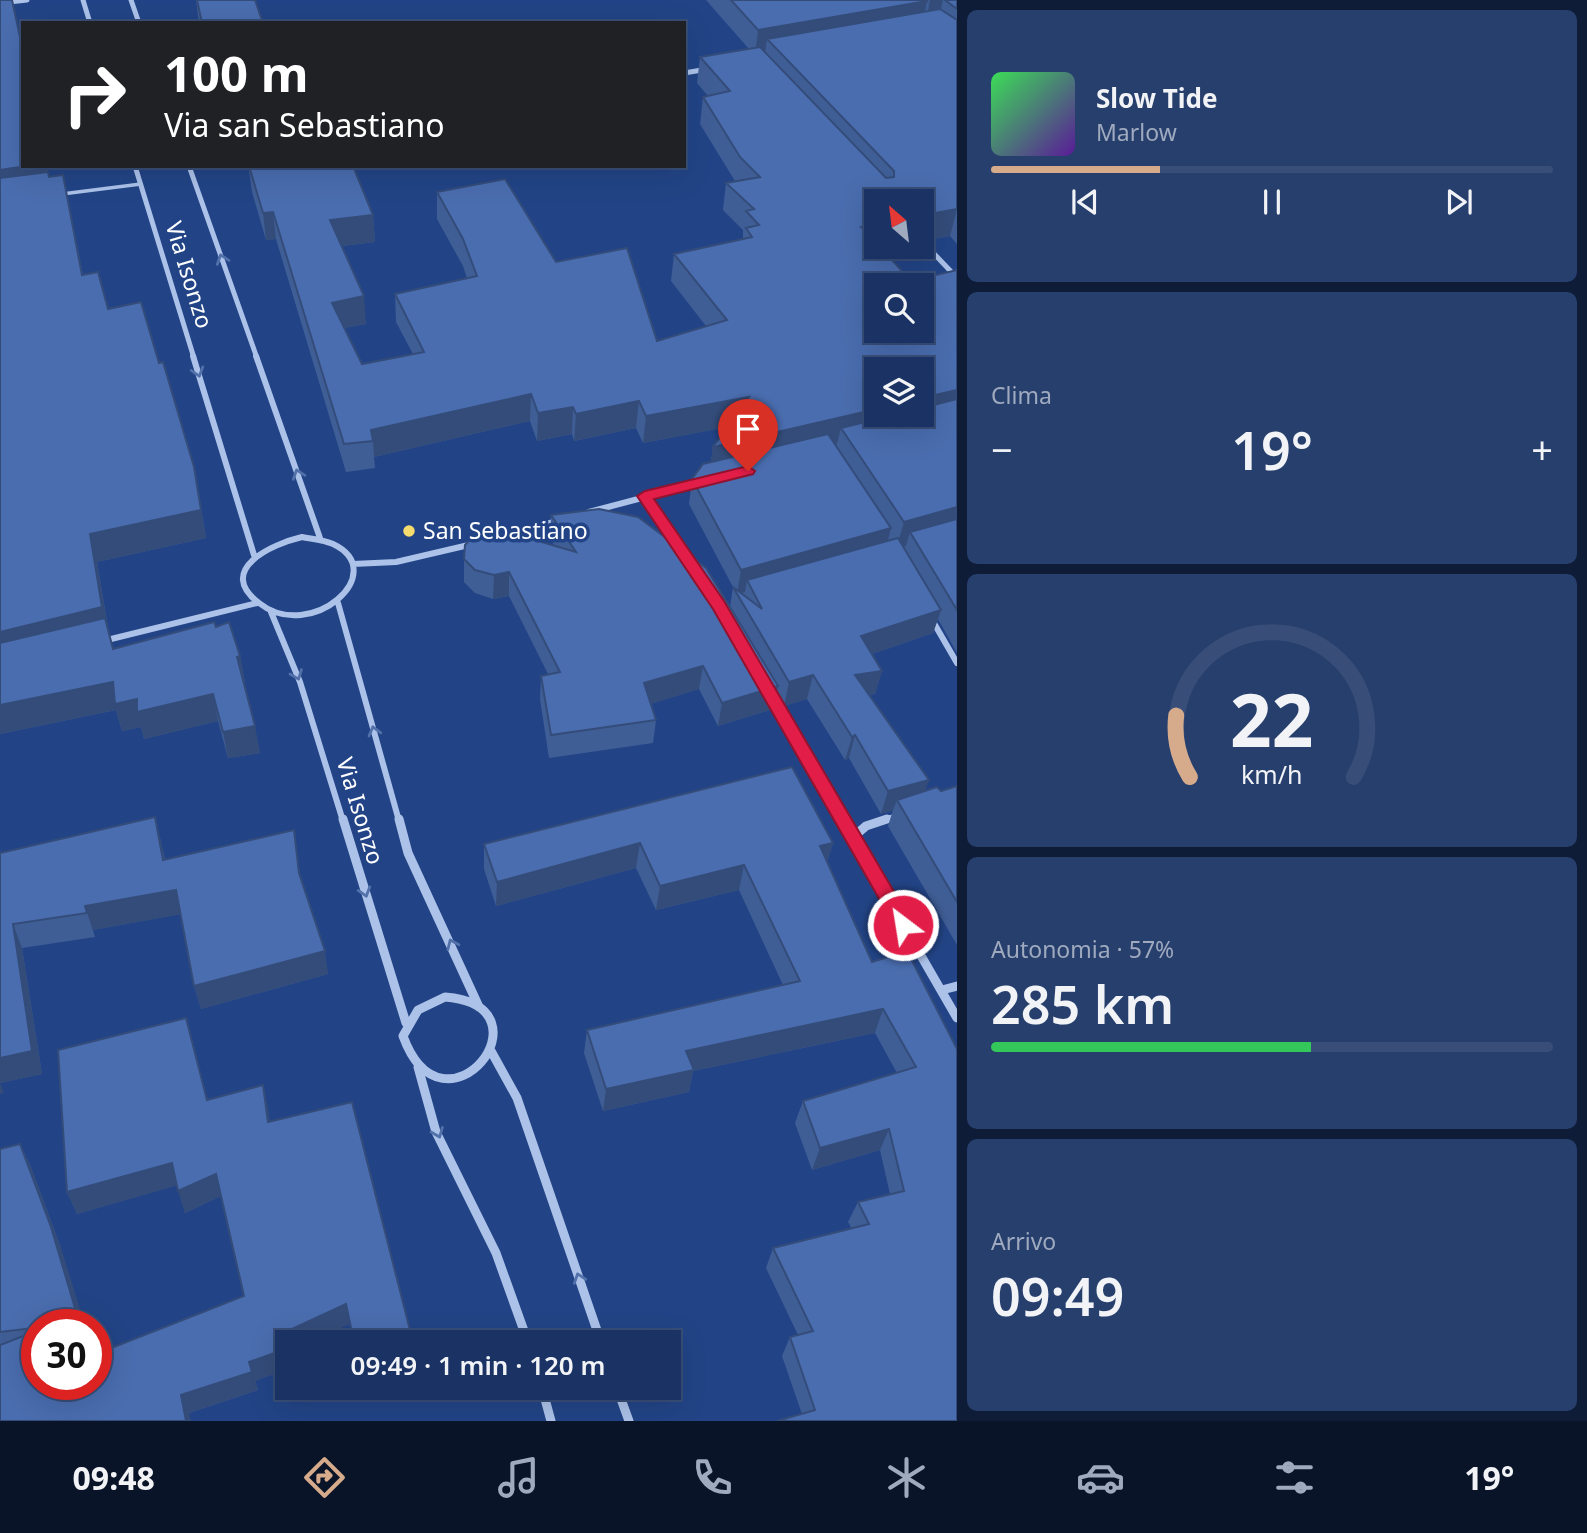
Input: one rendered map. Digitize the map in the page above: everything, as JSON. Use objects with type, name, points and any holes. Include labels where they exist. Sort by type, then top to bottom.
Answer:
[{"type":"street","points":[[0,3],[27,0]]},
{"type":"street","points":[[83,0],[89,21]]},
{"type":"street","points":[[131,0],[138,21]]},
{"type":"street","points":[[686,73],[711,68]]},
{"type":"street","name":"Via Isonzo","points":[[136,168],[254,555]]},
{"type":"street","name":"Via Isonzo","points":[[191,168],[320,538]]},
{"type":"street","points":[[934,254],[957,278]]},
{"type":"street","points":[[581,514],[709,480]]},
{"type":"street","points":[[645,496],[689,562]]},
{"type":"street","points":[[492,539],[568,518]]},
{"type":"street","points":[[320,538],[347,553],[354,564],[355,578],[349,591],[338,603],[306,615],[271,612],[257,603],[245,585],[247,565],[254,555],[284,539],[320,538]]},
{"type":"street","points":[[354,564],[396,562],[480,543]]},
{"type":"street","points":[[94,643],[257,603]]},
{"type":"street","name":"Via Isonzo","points":[[338,603],[408,853],[479,1006]]},
{"type":"street","name":"Via Isonzo","points":[[271,612],[300,682],[406,1023]]},
{"type":"street","points":[[929,615],[957,663]]},
{"type":"street","points":[[765,687],[957,1018]]},
{"type":"street","points":[[852,838],[866,826],[905,814]]},
{"type":"street","points":[[942,990],[957,986]]},
{"type":"street","points":[[418,1067],[435,1077],[464,1075],[477,1069],[491,1051],[494,1036],[492,1025],[479,1006],[457,998],[433,999],[414,1012],[406,1023],[403,1036],[405,1049],[418,1067],[436,1132],[496,1252],[524,1330]]},
{"type":"street","points":[[491,1051],[517,1098],[597,1330]]},
{"type":"street","points":[[545,1400],[551,1421]]},
{"type":"street","points":[[621,1400],[628,1421]]},
{"type":"lane","points":[[55,195],[141,184]]},
{"type":"building","points":[[0,0],[12,0],[21,42],[21,167],[0,170]]},
{"type":"building","points":[[197,0],[255,0],[262,21],[202,21]]},
{"type":"building","points":[[731,0],[926,0],[927,1],[758,30]]},
{"type":"building","points":[[945,0],[957,0],[957,9]]},
{"type":"building","points":[[940,9],[957,20],[957,209],[934,212],[934,189],[864,189],[864,226],[861,227],[864,230],[864,259],[891,259],[904,273],[864,273],[864,343],[934,343],[934,276],[957,270],[957,390],[934,395],[934,357],[864,357],[864,412],[713,447],[749,397],[646,416],[639,401],[576,414],[573,407],[538,413],[531,394],[371,430],[373,441],[344,444],[273,212],[263,213],[250,168],[354,168],[373,215],[330,220],[364,296],[332,303],[362,364],[424,352],[395,294],[477,276],[463,239],[437,192],[505,179],[556,262],[627,248],[657,341],[727,320],[674,254],[752,237],[746,228],[759,225],[746,211],[754,209],[726,183],[760,177],[740,157],[703,97],[730,91],[700,57],[760,47],[886,178],[894,177],[894,171],[767,39]]},
{"type":"building","points":[[48,172],[49,177],[63,175],[82,275],[98,272],[108,309],[141,302],[159,363],[163,362],[194,467],[201,510],[90,534],[102,607],[0,632],[0,178]]},
{"type":"building","points":[[957,399],[957,507],[904,522],[841,428],[864,422],[864,427],[934,427],[934,405]]},
{"type":"building","points":[[828,434],[891,528],[741,570],[692,479],[703,464]]},
{"type":"building","points":[[599,509],[638,517],[706,568],[778,686],[722,703],[703,666],[644,683],[656,720],[551,735],[541,676],[560,672],[509,572],[494,575],[475,570],[464,559],[465,545],[472,537],[500,530],[576,552],[551,515]]},
{"type":"building","points":[[957,519],[957,610],[910,532]]},
{"type":"building","points":[[898,538],[941,610],[861,636],[882,671],[855,675],[929,780],[888,791],[855,735],[852,737],[813,675],[789,682],[733,587],[762,609],[747,580]]},
{"type":"building","points":[[105,618],[113,649],[214,622],[216,627],[229,622],[240,656],[237,657],[255,726],[223,732],[213,694],[137,712],[137,699],[115,704],[113,682],[0,705],[0,643]]},
{"type":"building","points":[[792,767],[833,843],[820,846],[872,962],[907,951],[957,1049],[957,1421],[777,1421],[815,1410],[790,1337],[813,1331],[773,1248],[869,1224],[858,1202],[904,1191],[889,1129],[820,1148],[803,1101],[916,1067],[883,1009],[686,1051],[694,1070],[606,1089],[587,1030],[800,981],[744,865],[660,886],[640,843],[497,882],[484,844]]},
{"type":"building","points":[[957,786],[957,902],[897,800],[937,787],[941,791]]},
{"type":"building","points":[[155,817],[163,860],[294,830],[299,873],[325,951],[194,986],[176,890],[85,906],[87,913],[13,924],[32,1051],[0,1058],[0,853]]},
{"type":"building","points":[[186,1018],[207,1100],[263,1085],[268,1122],[352,1102],[410,1330],[351,1330],[346,1304],[290,1330],[275,1330],[275,1353],[249,1362],[252,1372],[181,1395],[186,1421],[0,1421],[0,1345],[21,1337],[21,1400],[112,1400],[112,1348],[244,1296],[216,1174],[178,1191],[172,1163],[67,1192],[58,1050]]},
{"type":"building","points":[[20,1144],[51,1227],[75,1309],[21,1309],[21,1329],[0,1332],[0,1149]]},
{"type":"place","name":"San Sebastiano","points":[[409,531]]},
{"type":"route","points":[[748,471],[645,496],[719,605],[903,925]]}]
